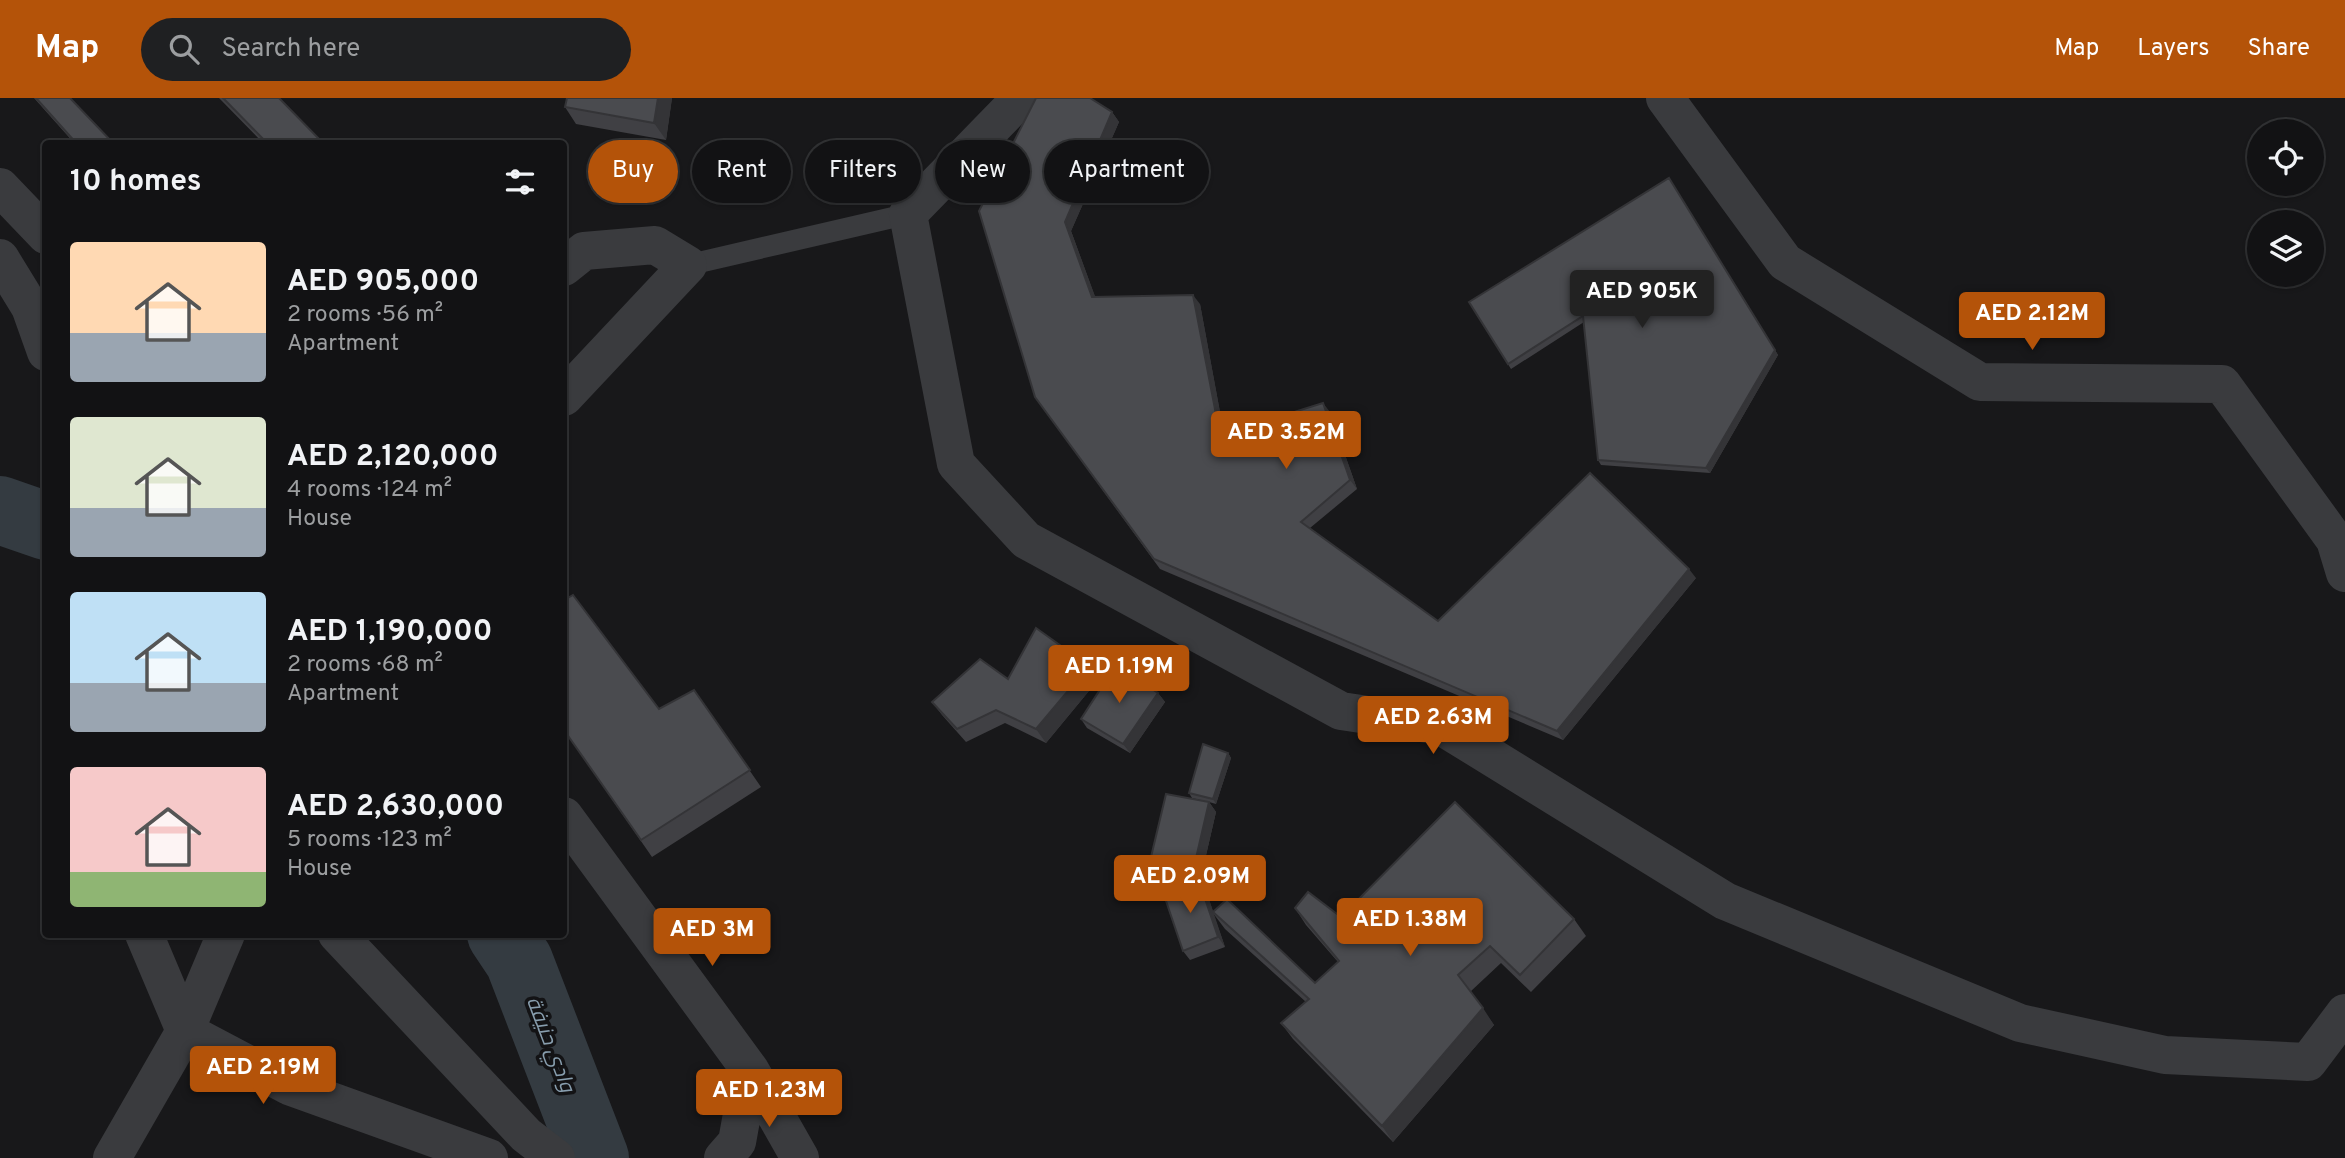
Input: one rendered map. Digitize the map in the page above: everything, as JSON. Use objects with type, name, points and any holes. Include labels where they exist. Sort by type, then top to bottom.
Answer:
[{"type":"street","points":[[1021,98],[908,214],[957,464],[1026,540],[1340,711],[1441,726],[1724,901],[2020,1023],[2165,1055],[2308,1062],[2345,1013]]},
{"type":"street","points":[[1665,98],[1785,262],[1980,382],[2222,384],[2335,540],[2345,573]]},
{"type":"street","points":[[0,187],[42,231]]},
{"type":"street","points":[[567,265],[584,251],[655,244],[688,265],[567,394]]},
{"type":"street","points":[[0,258],[30,307],[42,341]]},
{"type":"street","points":[[567,820],[750,1070],[800,1158]]},
{"type":"street","points":[[146,938],[185,1031],[289,1086],[489,1158]]},
{"type":"street","points":[[341,938],[526,1135],[556,1158]]},
{"type":"street","points":[[112,1158],[185,1031],[222,942]]},
{"type":"street","points":[[723,1158],[737,1142],[750,1070]]},
{"type":"lane","points":[[688,265],[908,214]]},
{"type":"building","points":[[36,98],[70,98],[110,140],[73,140]]},
{"type":"building","points":[[223,98],[279,98],[320,140],[264,140]]},
{"type":"building","points":[[567,98],[658,98],[654,123],[565,107]]},
{"type":"building","points":[[1036,98],[1090,98],[1112,112],[1100,140],[1044,140],[1044,203],[1073,203],[1065,222],[1092,297],[1193,295],[1220,435],[1323,403],[1350,480],[1301,522],[1438,621],[1590,473],[1689,569],[1557,731],[1154,559],[1035,397],[979,211],[983,203],[1030,203],[1030,140],[1015,140]]},
{"type":"building","points":[[1669,178],[1775,350],[1706,468],[1598,460],[1583,316],[1508,364],[1469,302]]},
{"type":"building","points":[[573,595],[659,709],[694,690],[750,770],[641,840],[567,734],[567,598]]},
{"type":"building","points":[[1036,628],[1089,666],[1036,729],[996,710],[957,729],[932,702],[980,659],[1008,679]]},
{"type":"building","points":[[1116,665],[1158,693],[1123,744],[1081,719]]},
{"type":"building","points":[[1203,744],[1228,753],[1213,799],[1189,793]]},
{"type":"building","points":[[1166,794],[1209,802],[1194,867],[1151,857]]},
{"type":"building","points":[[1455,802],[1574,919],[1520,975],[1490,946],[1458,975],[1483,1008],[1382,1126],[1281,1023],[1309,999],[1213,912],[1227,899],[1315,983],[1339,961],[1295,908],[1308,892],[1341,917]]},
{"type":"building","points":[[1199,881],[1218,937],[1183,951],[1162,889]]},
{"type":"waterway","name":"وادي حنيفة","points":[[0,510],[42,525]]},
{"type":"waterway","name":"وادي حنيفة","points":[[504,938],[519,961],[595,1158]]}]
